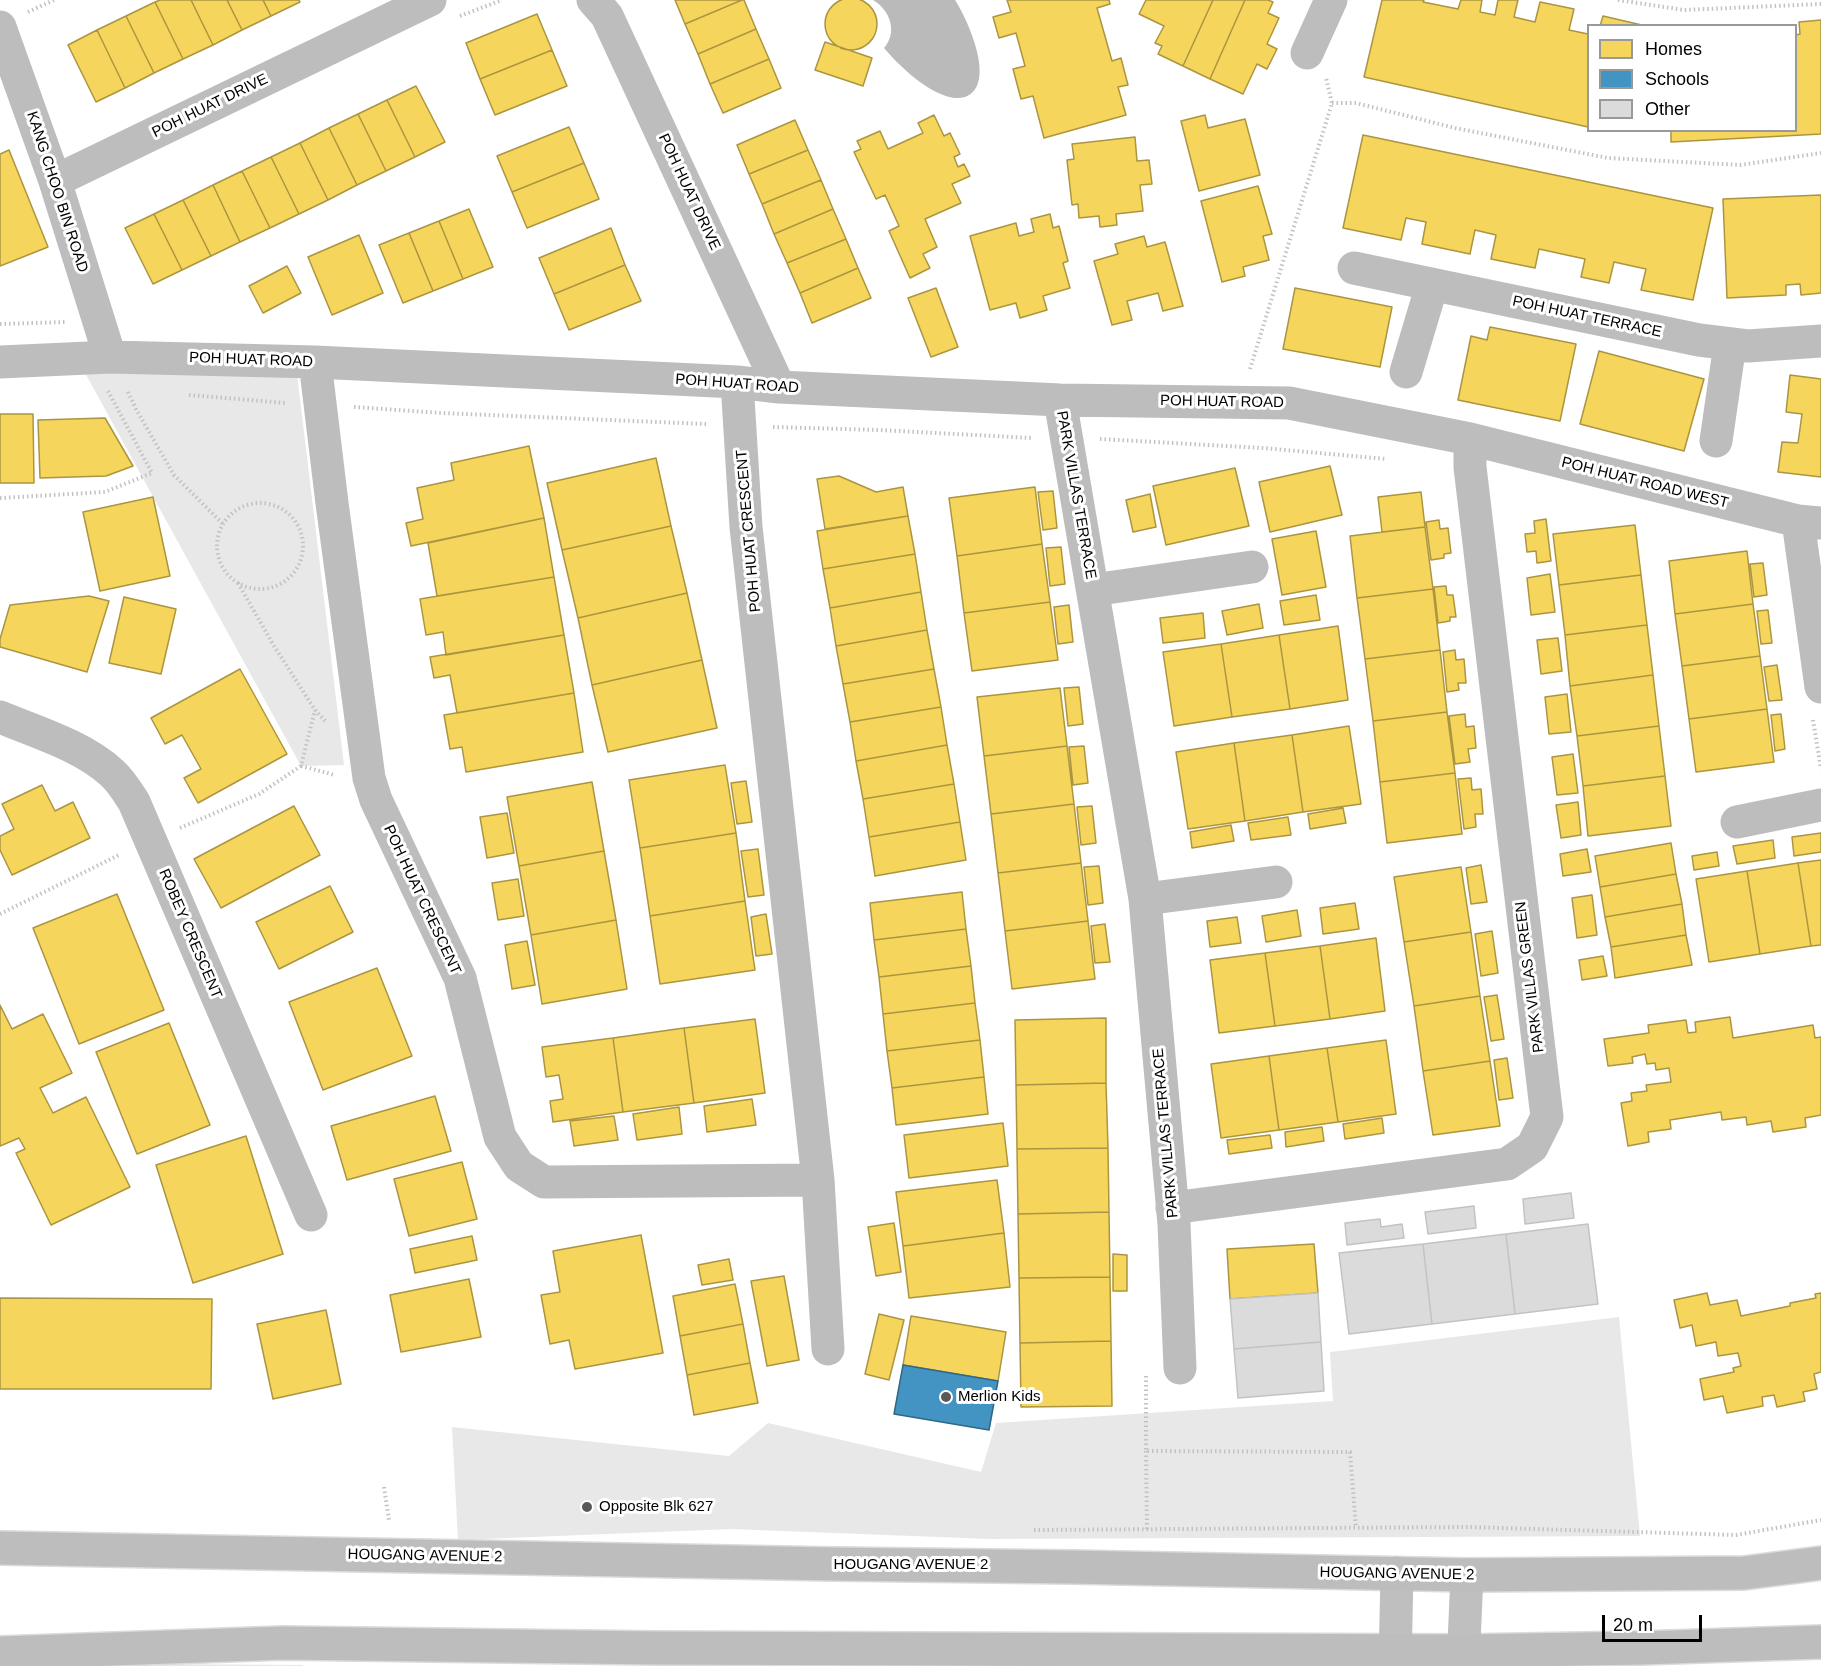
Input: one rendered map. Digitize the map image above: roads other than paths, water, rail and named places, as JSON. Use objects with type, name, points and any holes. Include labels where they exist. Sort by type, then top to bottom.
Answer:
[{"type":"main road","name":"POH HUAT DRIVE","points":[[55,181],[430,0]]},
{"type":"main road","name":"POH HUAT DRIVE","points":[[593,0],[607,16],[778,387]]},
{"type":"main road","points":[[1307,53],[1331,0]]},
{"type":"main road","name":"KANG CHOO BIN ROAD","points":[[0,27],[55,181],[110,357]]},
{"type":"main road","name":"POH HUAT TERRACE","points":[[1354,268],[1699,340],[1748,345],[1821,341]]},
{"type":"main road","points":[[1406,372],[1432,285]]},
{"type":"main road","points":[[1716,441],[1730,344]]},
{"type":"main road","name":"POH HUAT ROAD","points":[[0,362],[110,357],[315,362],[1060,400],[1288,403],[1470,439]]},
{"type":"main road","name":"POH HUAT CRESCENT","points":[[315,362],[369,778],[376,800],[460,978],[500,1137],[519,1166],[544,1182],[818,1180]]},
{"type":"main road","name":"POH HUAT CRESCENT","points":[[737,382],[746,527],[818,1180],[828,1349]]},
{"type":"main road","name":"PARK VILLAS TERRACE","points":[[1060,400],[1145,899],[1173,1208],[1180,1368]]},
{"type":"main road","name":"POH HUAT ROAD WEST","points":[[1470,439],[1809,522]]},
{"type":"main road","name":"PARK VILLAS GREEN","points":[[1173,1208],[1507,1164],[1533,1147],[1547,1117],[1470,467],[1470,439]]},
{"type":"main road","points":[[1809,522],[1821,687]]},
{"type":"main road","name":"PARK VILLAS TERRACE","points":[[1093,590],[1252,567]]},
{"type":"main road","name":"ROBEY CRESCENT","points":[[0,717],[78,750],[99,762],[124,786],[134,802],[310,1215]]},
{"type":"main road","points":[[1737,822],[1821,805]]},
{"type":"main road","points":[[1145,899],[1276,882]]},
{"type":"main road","name":"HOUGANG AVENUE 2","points":[[0,1548],[1467,1575],[1744,1573],[1821,1563]]},
{"type":"main road","points":[[1395,1658],[1396,1573]]},
{"type":"main road","points":[[1464,1658],[1467,1575]]},
{"type":"main road","points":[[0,1653],[283,1643],[669,1648],[1188,1650],[1395,1658],[1464,1658],[1629,1657],[1821,1642]]},
{"type":"main road","points":[[1188,1650],[1230,1666]]},
{"type":"place","name":"Merlion Kids","points":[[946,1397]]},
{"type":"place","name":"Opposite Blk 627","points":[[587,1507]]}]
